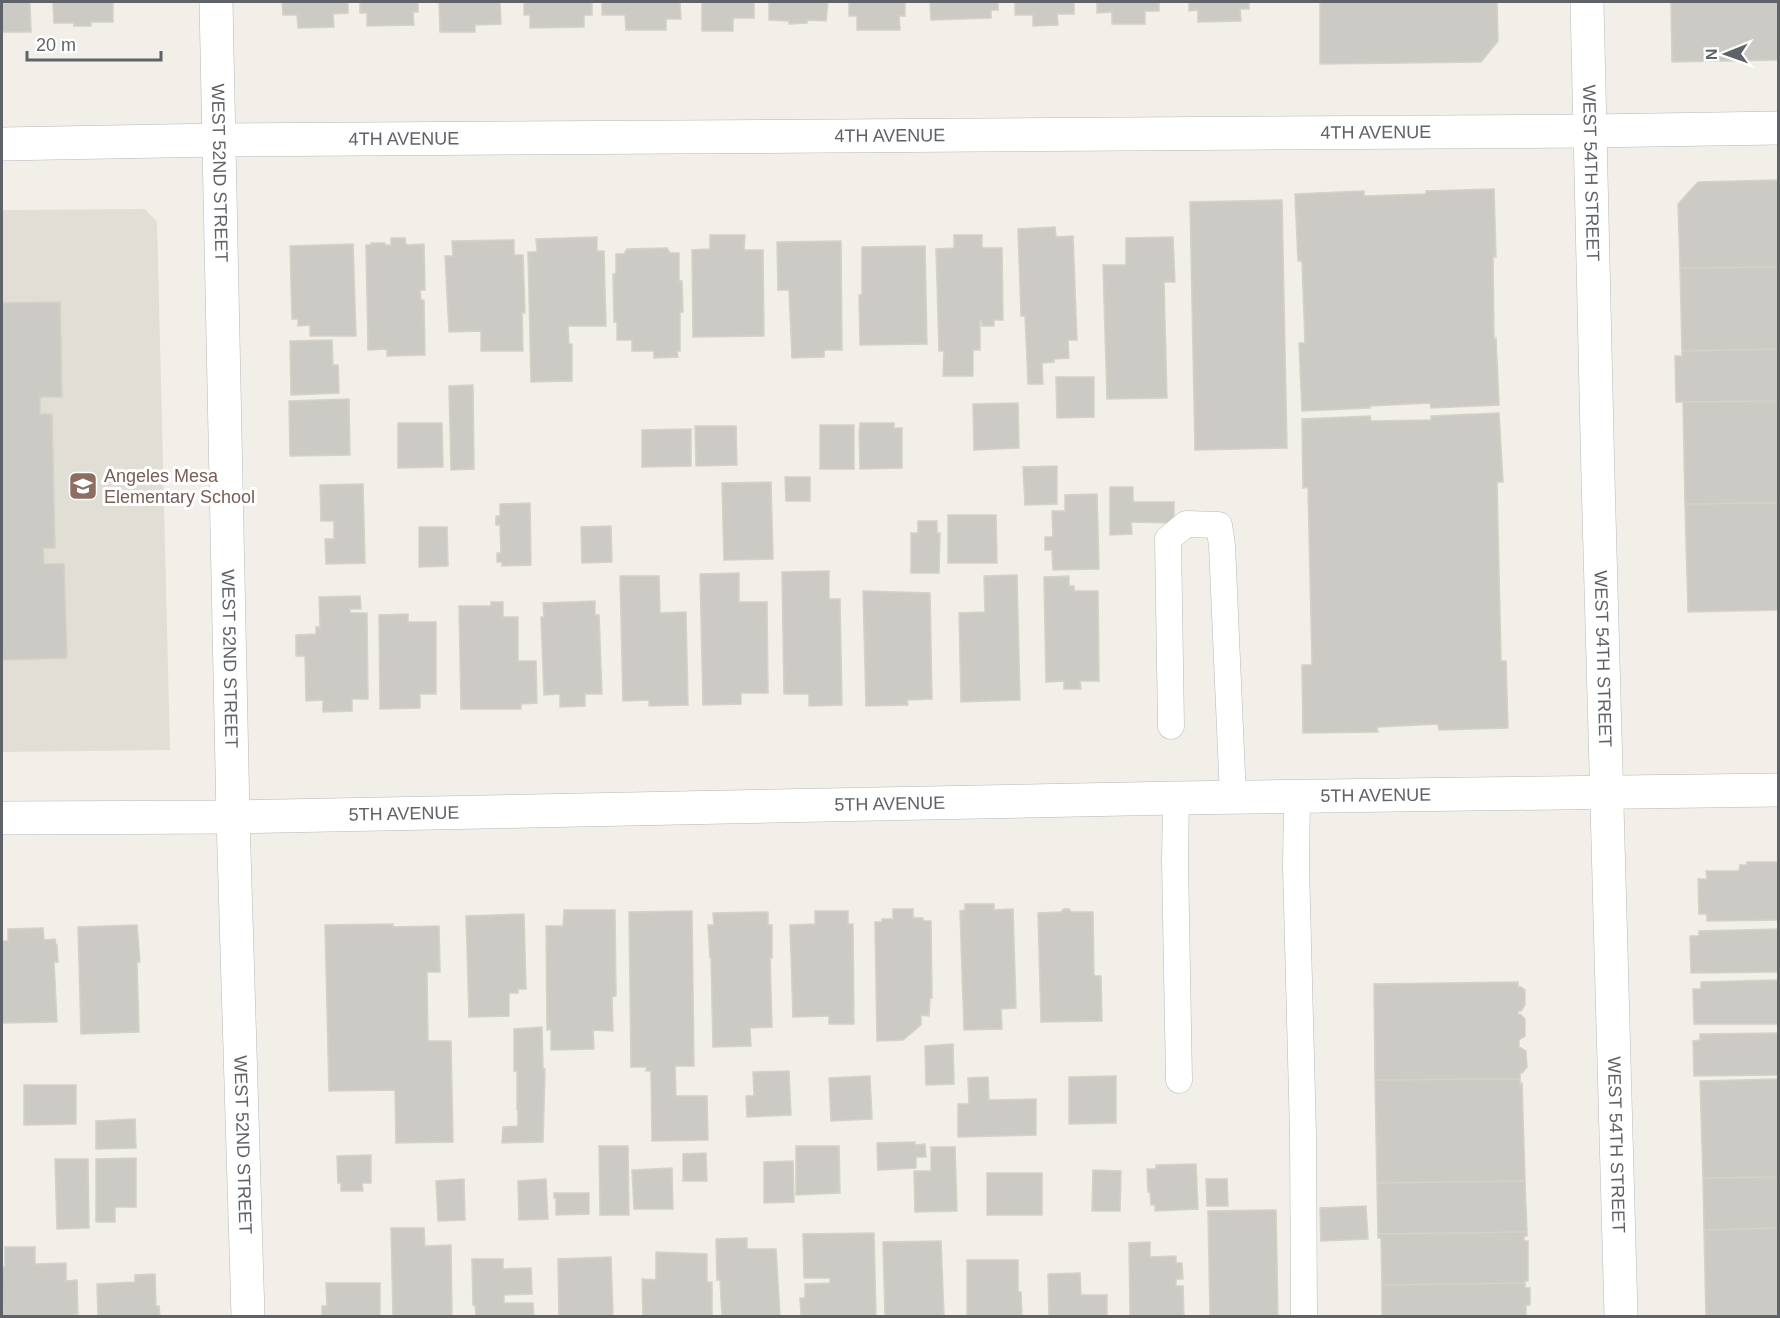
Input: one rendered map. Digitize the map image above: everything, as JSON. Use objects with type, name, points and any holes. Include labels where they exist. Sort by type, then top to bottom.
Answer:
[{"type":"street","name":"WEST 52ND STREET","points":[[216,2],[233,817],[248,1317]]},
{"type":"street","name":"WEST 54TH STREET","points":[[1587,2],[1621,1317]]},
{"type":"street","name":"4TH AVENUE","points":[[2,144],[218,140],[1779,128]]},
{"type":"street","name":"5TH AVENUE","points":[[2,818],[233,817],[1233,797],[1779,790]]},
{"type":"lane","points":[[1171,726],[1168,539],[1186,524],[1219,525],[1222,545],[1233,797]]},
{"type":"lane","points":[[1297,797],[1296,866],[1303,1134],[1304,1317]]},
{"type":"lane","points":[[1176,798],[1179,1080]]},
{"type":"shaded area","name":"Angeles Mesa Elementary School","points":[[145,209],[157,222],[170,750],[2,752],[2,210]]},
{"type":"building","points":[[2,2],[30,2],[31,32],[2,32]]},
{"type":"building","points":[[53,2],[113,2],[113,22],[91,22],[91,26],[54,23]]},
{"type":"building","points":[[282,2],[348,2],[348,13],[333,14],[334,27],[298,28],[297,15],[283,15]]},
{"type":"building","points":[[360,2],[418,2],[418,12],[413,12],[414,25],[367,26],[367,13],[360,13]]},
{"type":"building","points":[[439,2],[500,2],[501,24],[475,25],[475,32],[440,32]]},
{"type":"building","points":[[524,2],[592,2],[592,15],[584,15],[584,27],[530,28],[530,15],[524,15]]},
{"type":"building","points":[[602,2],[680,2],[681,19],[666,19],[666,30],[626,30],[625,15],[602,15]]},
{"type":"building","points":[[702,2],[754,2],[754,18],[733,18],[733,31],[702,31]]},
{"type":"building","points":[[769,2],[828,2],[826,21],[807,20],[807,23],[789,24],[789,21],[769,20]]},
{"type":"building","points":[[849,2],[905,2],[905,16],[899,16],[900,30],[857,30],[857,16],[849,16]]},
{"type":"building","points":[[930,2],[998,2],[998,10],[991,10],[991,18],[931,20]]},
{"type":"building","points":[[1015,2],[1074,2],[1074,14],[1057,14],[1058,25],[1033,26],[1033,15],[1015,15]]},
{"type":"building","points":[[1097,2],[1159,2],[1159,11],[1145,11],[1145,24],[1112,24],[1112,12],[1097,13]]},
{"type":"building","points":[[1189,2],[1249,2],[1249,9],[1240,9],[1241,21],[1198,22],[1198,10],[1189,11]]},
{"type":"building","points":[[1320,2],[1497,2],[1498,41],[1481,62],[1320,64]]},
{"type":"building","points":[[1671,2],[1778,2],[1778,60],[1672,62]]},
{"type":"building","points":[[1778,180],[1778,267],[1680,268],[1678,204],[1698,182]]},
{"type":"building","points":[[1494,189],[1496,257],[1493,257],[1494,339],[1496,338],[1499,405],[1431,408],[1430,403],[1302,411],[1299,343],[1305,343],[1302,261],[1298,261],[1295,194],[1364,191],[1364,196]]},
{"type":"building","points":[[1282,200],[1287,448],[1195,450],[1190,202]]},
{"type":"building","points":[[1055,227],[1056,237],[1073,236],[1077,340],[1068,340],[1069,358],[1042,363],[1043,384],[1028,384],[1025,316],[1021,316],[1018,229]]},
{"type":"building","points":[[710,235],[745,235],[744,250],[763,250],[764,336],[693,337],[692,250],[710,249]]},
{"type":"building","points":[[954,235],[982,235],[982,248],[1002,248],[1003,320],[994,320],[994,326],[982,326],[982,321],[980,321],[980,350],[973,350],[973,376],[943,376],[944,351],[939,351],[936,249],[954,248]]},
{"type":"building","points":[[597,237],[597,251],[604,251],[606,326],[568,326],[569,344],[572,344],[572,381],[531,382],[528,252],[537,252],[536,239]]},
{"type":"building","points":[[1173,237],[1175,282],[1164,282],[1167,398],[1107,399],[1103,265],[1126,265],[1126,238]]},
{"type":"building","points":[[391,238],[405,238],[406,245],[424,244],[425,290],[420,290],[421,300],[424,300],[425,355],[387,356],[387,349],[368,350],[366,245],[385,243],[385,245],[391,245]]},
{"type":"building","points":[[514,240],[514,255],[523,255],[525,313],[522,313],[523,351],[481,351],[481,331],[449,332],[445,256],[453,256],[452,241]]},
{"type":"building","points":[[841,241],[842,350],[824,350],[824,357],[792,358],[789,290],[778,290],[777,242]]},
{"type":"building","points":[[353,244],[356,336],[310,336],[310,325],[298,326],[298,319],[292,319],[290,246]]},
{"type":"building","points":[[925,246],[927,344],[860,345],[859,295],[862,295],[862,247]]},
{"type":"building","points":[[667,248],[670,253],[679,253],[679,281],[682,281],[683,312],[680,312],[680,351],[677,351],[678,357],[654,358],[654,351],[632,351],[632,340],[617,340],[617,322],[614,322],[613,274],[616,274],[616,254],[624,254],[627,249]]},
{"type":"building","points":[[1778,267],[1778,349],[1682,351],[1680,268]]},
{"type":"building","points":[[60,302],[62,397],[40,397],[40,414],[52,414],[55,548],[43,548],[44,564],[64,564],[67,658],[3,660],[2,303]]},
{"type":"building","points":[[332,340],[333,365],[338,365],[339,393],[291,395],[290,341]]},
{"type":"building","points":[[1778,349],[1778,401],[1676,402],[1675,356],[1682,356],[1682,351]]},
{"type":"building","points":[[1056,377],[1094,377],[1094,417],[1057,418]]},
{"type":"building","points":[[473,385],[474,469],[451,470],[449,386]]},
{"type":"building","points":[[349,399],[350,455],[290,456],[289,401]]},
{"type":"building","points":[[1778,401],[1778,503],[1685,504],[1683,402]]},
{"type":"building","points":[[1018,403],[1019,448],[974,450],[973,404]]},
{"type":"building","points":[[1499,413],[1503,482],[1497,482],[1501,661],[1506,661],[1508,728],[1439,730],[1438,724],[1377,727],[1378,732],[1303,733],[1302,665],[1312,665],[1308,487],[1303,488],[1302,419],[1370,416],[1371,421],[1431,420],[1431,416]]},
{"type":"building","points":[[398,423],[442,423],[443,467],[398,468]]},
{"type":"building","points":[[860,423],[894,423],[894,428],[902,428],[902,468],[860,469]]},
{"type":"building","points":[[820,425],[854,425],[854,469],[820,469]]},
{"type":"building","points":[[695,426],[736,426],[737,465],[696,466]]},
{"type":"building","points":[[691,429],[691,466],[642,467],[642,430]]},
{"type":"building","points":[[1057,466],[1057,504],[1025,505],[1023,467]]},
{"type":"building","points":[[785,477],[810,477],[810,501],[786,501]]},
{"type":"building","points":[[771,482],[773,559],[724,560],[722,483]]},
{"type":"building","points":[[363,484],[365,563],[326,564],[325,539],[334,539],[334,521],[321,521],[320,485]]},
{"type":"building","points":[[1110,487],[1133,487],[1133,502],[1174,502],[1174,523],[1131,522],[1132,534],[1110,535]]},
{"type":"building","points":[[1097,494],[1099,569],[1053,570],[1052,550],[1045,550],[1045,537],[1053,537],[1052,511],[1065,511],[1065,495]]},
{"type":"building","points":[[530,503],[531,565],[502,566],[502,562],[497,562],[497,553],[501,553],[500,525],[496,525],[496,516],[500,516],[500,504]]},
{"type":"building","points":[[1778,503],[1778,610],[1688,612],[1685,504]]},
{"type":"building","points":[[948,515],[996,515],[997,563],[948,563]]},
{"type":"building","points":[[918,521],[937,521],[937,533],[940,533],[939,573],[911,573],[911,533],[918,533]]},
{"type":"building","points":[[611,526],[612,562],[582,563],[581,527]]},
{"type":"building","points":[[419,527],[447,527],[448,566],[419,567]]},
{"type":"building","points":[[829,571],[829,599],[840,599],[842,705],[809,706],[809,694],[784,694],[782,572]]},
{"type":"building","points":[[739,573],[739,602],[767,602],[768,693],[741,693],[741,704],[703,705],[700,574]]},
{"type":"building","points":[[1017,575],[1020,700],[961,702],[959,613],[985,612],[984,576]]},
{"type":"building","points":[[620,576],[659,576],[660,613],[686,612],[688,705],[649,706],[649,700],[623,701]]},
{"type":"building","points":[[1069,576],[1069,586],[1074,586],[1074,591],[1098,591],[1099,681],[1080,681],[1081,689],[1064,689],[1064,681],[1046,682],[1044,577]]},
{"type":"building","points":[[863,591],[930,593],[932,699],[907,700],[908,705],[866,706]]},
{"type":"building","points":[[360,596],[361,609],[350,609],[350,613],[367,613],[368,699],[352,699],[352,711],[323,712],[323,700],[306,701],[305,656],[296,656],[296,635],[316,634],[316,627],[320,627],[319,597]]},
{"type":"building","points":[[595,601],[595,615],[599,615],[602,694],[585,694],[585,706],[560,707],[560,694],[544,695],[541,617],[544,617],[543,603]]},
{"type":"building","points":[[491,602],[503,602],[503,617],[518,617],[518,661],[536,661],[537,703],[521,704],[521,709],[461,709],[459,606],[491,606]]},
{"type":"building","points":[[408,614],[408,622],[436,622],[436,694],[420,694],[420,708],[380,709],[379,615]]},
{"type":"building","points":[[1747,862],[1778,862],[1778,920],[1707,921],[1707,914],[1699,914],[1698,879],[1707,879],[1706,871],[1739,871],[1740,865],[1747,865]]},
{"type":"building","points":[[965,904],[994,904],[994,910],[1013,909],[1016,1008],[1001,1009],[1002,1029],[964,1030],[960,911],[965,910]]},
{"type":"building","points":[[893,909],[913,909],[913,918],[931,921],[932,998],[930,998],[929,1016],[921,1015],[921,1025],[903,1040],[877,1041],[875,922],[882,922],[882,919],[893,919]]},
{"type":"building","points":[[1069,909],[1071,912],[1093,912],[1094,976],[1101,976],[1102,1021],[1041,1022],[1038,913],[1061,912]]},
{"type":"building","points":[[564,910],[615,910],[616,996],[612,997],[613,1031],[593,1030],[594,1049],[551,1050],[551,1029],[547,1030],[546,926],[563,926]]},
{"type":"building","points":[[692,911],[694,1066],[675,1066],[676,1096],[707,1096],[708,1140],[652,1141],[651,1071],[646,1071],[647,1067],[631,1067],[629,912]]},
{"type":"building","points":[[815,911],[848,911],[848,924],[853,924],[854,1024],[829,1024],[829,1016],[793,1017],[790,925],[815,924]]},
{"type":"building","points":[[768,912],[768,925],[772,925],[772,958],[770,958],[772,1027],[750,1028],[751,1046],[713,1047],[708,925],[714,925],[713,913]]},
{"type":"building","points":[[524,914],[526,989],[518,989],[518,993],[509,993],[509,1016],[469,1017],[466,916]]},
{"type":"building","points":[[393,924],[393,927],[439,926],[440,972],[427,972],[428,1041],[451,1041],[453,1142],[396,1143],[395,1090],[329,1091],[325,925]]},
{"type":"building","points":[[137,925],[140,962],[137,962],[139,1032],[81,1034],[78,927]]},
{"type":"building","points":[[43,928],[44,940],[55,939],[57,945],[58,962],[54,962],[57,1022],[2,1023],[2,941],[8,941],[8,929]]},
{"type":"building","points":[[1778,929],[1778,972],[1691,973],[1690,936],[1699,936],[1699,931]]},
{"type":"building","points":[[1778,980],[1778,1024],[1694,1024],[1693,989],[1701,989],[1701,982]]},
{"type":"building","points":[[1518,982],[1518,987],[1525,990],[1525,1005],[1521,1011],[1518,1011],[1518,1014],[1525,1019],[1525,1036],[1519,1040],[1519,1047],[1526,1051],[1527,1067],[1520,1074],[1520,1079],[1375,1080],[1374,984]]},
{"type":"building","points":[[542,1027],[543,1069],[545,1069],[543,1142],[502,1143],[503,1127],[518,1126],[514,1029]]},
{"type":"building","points":[[1778,1033],[1778,1075],[1694,1076],[1693,1041],[1700,1040],[1700,1034]]},
{"type":"building","points":[[953,1044],[954,1084],[926,1085],[925,1046]]},
{"type":"building","points":[[789,1071],[791,1115],[747,1117],[746,1096],[754,1096],[753,1072]]},
{"type":"building","points":[[870,1076],[872,1119],[831,1121],[829,1078]]},
{"type":"building","points":[[1116,1076],[1116,1123],[1069,1124],[1069,1077]]},
{"type":"building","points":[[988,1077],[989,1100],[1036,1099],[1036,1135],[958,1137],[958,1104],[969,1104],[968,1078]]},
{"type":"building","points":[[1520,1079],[1520,1084],[1522,1083],[1525,1181],[1377,1183],[1375,1080]]},
{"type":"building","points":[[1778,1079],[1778,1177],[1703,1178],[1700,1081]]},
{"type":"building","points":[[24,1085],[76,1085],[76,1124],[24,1125]]},
{"type":"building","points":[[135,1119],[136,1148],[96,1149],[96,1121]]},
{"type":"building","points":[[915,1142],[915,1145],[925,1144],[926,1157],[916,1157],[916,1168],[878,1170],[877,1143]]},
{"type":"building","points":[[599,1146],[628,1146],[629,1215],[600,1215]]},
{"type":"building","points":[[796,1146],[839,1146],[840,1193],[796,1195]]},
{"type":"building","points":[[931,1147],[955,1147],[957,1211],[915,1212],[914,1171],[931,1171]]},
{"type":"building","points":[[706,1153],[707,1181],[683,1181],[683,1154]]},
{"type":"building","points":[[371,1155],[371,1183],[362,1183],[363,1191],[341,1191],[341,1183],[338,1183],[337,1156]]},
{"type":"building","points":[[136,1158],[136,1207],[115,1207],[115,1222],[96,1222],[96,1159]]},
{"type":"building","points":[[55,1159],[88,1159],[89,1228],[57,1229]]},
{"type":"building","points":[[793,1161],[794,1202],[764,1203],[764,1162]]},
{"type":"building","points":[[1196,1164],[1198,1209],[1155,1211],[1155,1205],[1151,1205],[1150,1192],[1148,1192],[1147,1169],[1156,1169],[1156,1165]]},
{"type":"building","points":[[672,1168],[673,1209],[634,1209],[632,1170]]},
{"type":"building","points":[[1093,1170],[1121,1171],[1120,1211],[1092,1211]]},
{"type":"building","points":[[987,1173],[1042,1173],[1042,1215],[987,1215]]},
{"type":"building","points":[[1778,1177],[1778,1228],[1704,1230],[1703,1178]]},
{"type":"building","points":[[464,1179],[465,1220],[438,1221],[436,1181]]},
{"type":"building","points":[[546,1179],[548,1219],[519,1220],[518,1181]]},
{"type":"building","points":[[1206,1179],[1227,1179],[1228,1206],[1207,1206]]},
{"type":"building","points":[[1525,1181],[1527,1232],[1378,1234],[1377,1183]]},
{"type":"building","points":[[554,1193],[589,1193],[589,1214],[556,1215]]},
{"type":"building","points":[[1366,1206],[1368,1239],[1321,1241],[1320,1208]]},
{"type":"building","points":[[1276,1210],[1278,1316],[1210,1316],[1208,1211]]},
{"type":"building","points":[[391,1228],[424,1228],[425,1246],[451,1245],[452,1316],[393,1316]]},
{"type":"building","points":[[1778,1228],[1778,1316],[1706,1316],[1704,1230]]},
{"type":"building","points":[[1527,1232],[1524,1241],[1528,1241],[1528,1281],[1525,1283],[1382,1285],[1381,1238],[1378,1238],[1378,1234]]},
{"type":"building","points":[[874,1233],[876,1316],[801,1316],[800,1298],[805,1298],[805,1284],[830,1283],[830,1278],[804,1278],[803,1234]]},
{"type":"building","points":[[747,1238],[747,1249],[776,1249],[780,1316],[722,1316],[720,1280],[717,1280],[716,1239]]},
{"type":"building","points":[[941,1241],[944,1316],[885,1316],[883,1242]]},
{"type":"building","points":[[1150,1242],[1150,1257],[1176,1256],[1176,1263],[1182,1263],[1183,1279],[1176,1279],[1176,1286],[1183,1286],[1184,1316],[1130,1316],[1129,1243]]},
{"type":"building","points":[[5,1247],[35,1247],[35,1264],[66,1263],[66,1281],[77,1280],[78,1314],[74,1316],[3,1316],[2,1267],[5,1267]]},
{"type":"building","points":[[656,1252],[707,1254],[707,1282],[712,1282],[712,1316],[643,1316],[642,1279],[656,1280]]},
{"type":"building","points":[[611,1257],[613,1316],[559,1316],[558,1259]]},
{"type":"building","points":[[472,1259],[503,1259],[503,1269],[531,1268],[532,1294],[504,1295],[504,1303],[533,1303],[534,1316],[476,1316],[475,1305],[473,1305]]},
{"type":"building","points":[[967,1260],[1018,1260],[1018,1292],[1021,1292],[1022,1316],[967,1316]]},
{"type":"building","points":[[1080,1273],[1081,1295],[1107,1295],[1107,1316],[1049,1316],[1048,1274]]},
{"type":"building","points":[[155,1274],[156,1306],[159,1306],[160,1316],[98,1316],[97,1284],[135,1282],[135,1275]]},
{"type":"building","points":[[326,1283],[380,1283],[380,1316],[322,1316],[322,1306],[327,1306]]},
{"type":"building","points":[[1525,1283],[1525,1288],[1530,1288],[1530,1305],[1526,1305],[1526,1316],[1382,1316],[1382,1285]]},
{"type":"place","name":"Angeles Mesa Elementary School","points":[[83,486]]}]
